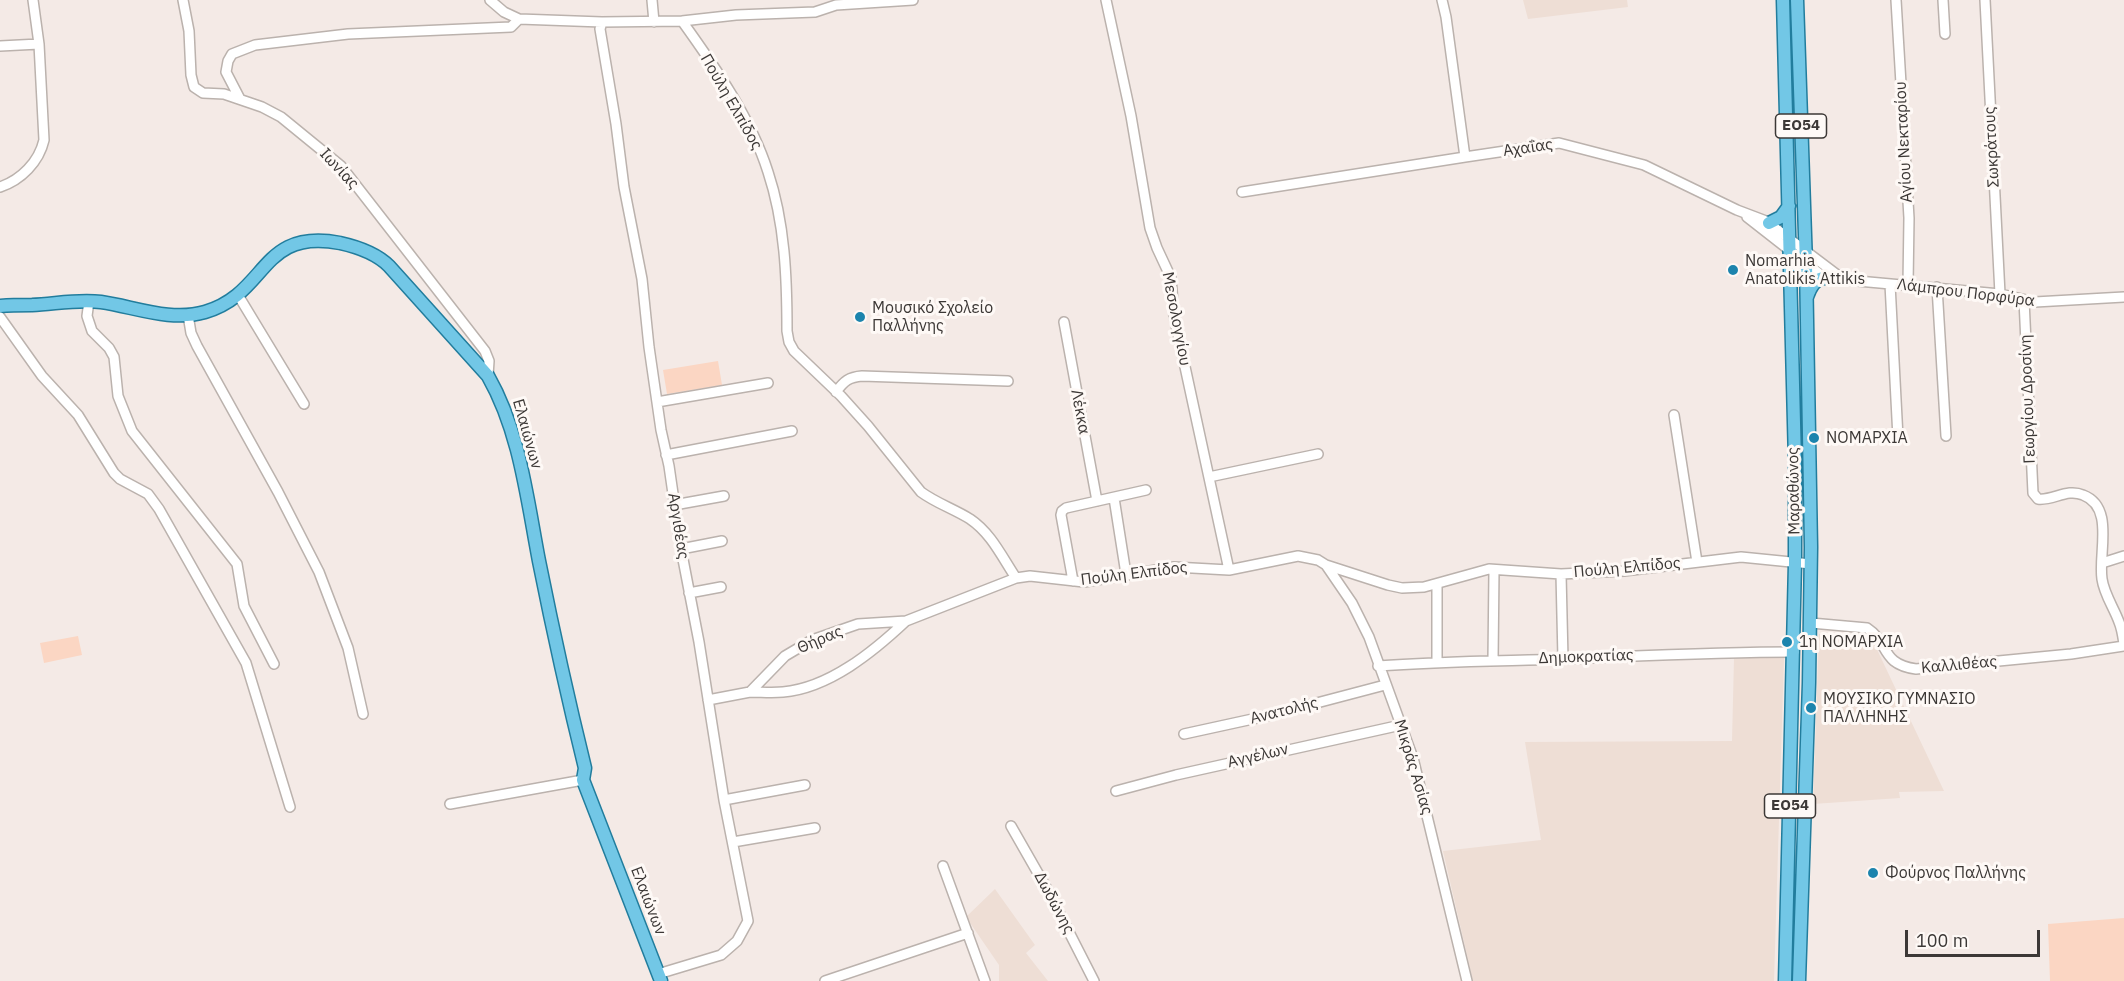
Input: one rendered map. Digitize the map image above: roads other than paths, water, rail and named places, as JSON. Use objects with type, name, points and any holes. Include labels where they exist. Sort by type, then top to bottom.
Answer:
[{"type":"main road","name":"Μαραθώνος","points":[[1783,0],[1795,563],[1785,981]]},
{"type":"main road","name":"Μαραθώνος","points":[[1797,0],[1806,298],[1810,564],[1799,981]]},
{"type":"main road","points":[[1769,223],[1781,217],[1789,206]]},
{"type":"main road","name":"Ελαιώνων","points":[[0,306],[89,301],[166,314],[188,315],[212,309],[238,295],[273,256],[294,243],[314,240],[334,242],[368,251],[381,259],[404,281],[488,376],[507,414],[585,768],[584,780],[592,806],[627,889],[660,977]]},
{"type":"main road","points":[[1806,298],[1814,283],[1820,278],[1825,278]]},
{"type":"street","points":[[0,187],[11,183],[24,172],[39,155],[43,144],[45,131],[39,44],[33,0]]},
{"type":"street","name":"Ιωνίας","points":[[183,0],[189,32],[191,75],[194,87],[203,93],[224,94],[240,99],[281,117],[341,166],[485,351],[489,364],[488,376]]},
{"type":"street","points":[[490,0],[504,12],[519,19],[602,22],[682,21],[736,15],[815,12],[836,2],[914,0]]},
{"type":"street","points":[[652,0],[654,22]]},
{"type":"street","name":"Μεσολογγίου","points":[[1106,0],[1131,116],[1150,228],[1156,248],[1171,278],[1172,306],[1229,570]]},
{"type":"street","points":[[1442,0],[1465,158]]},
{"type":"street","name":"Αγίου Νεκταρίου","points":[[1896,0],[1909,218],[1908,284]]},
{"type":"street","points":[[1943,0],[1945,34]]},
{"type":"street","name":"Σωκράτους","points":[[1985,0],[2000,294]]},
{"type":"street","points":[[240,99],[226,72],[228,61],[232,54],[255,45],[348,34],[511,27],[519,19]]},
{"type":"street","name":"Πούλη Ελπίδος","points":[[682,21],[745,120],[770,175],[782,231],[789,342],[868,426],[914,485],[930,499],[971,520],[993,541],[1016,578],[1030,576],[1073,581],[1098,581],[1126,574],[1174,567],[1229,570],[1298,556],[1318,560],[1326,565],[1402,588],[1437,584],[1481,571],[1494,570],[1561,574],[1624,571],[1741,557],[1810,564]]},
{"type":"street","name":"Αργιθέας","points":[[602,22],[600,29],[624,187],[642,279],[657,402],[724,800],[747,917],[747,926],[737,941],[721,955],[660,977]]},
{"type":"street","points":[[0,46],[39,44]]},
{"type":"street","name":"Αχαΐας","points":[[1242,192],[1550,144],[1569,145],[1644,165],[1769,223],[1790,244]]},
{"type":"street","name":"Αχαΐας","points":[[1737,210],[1790,244]]},
{"type":"street","name":"Λάμπρου Πορφύρα","points":[[1790,244],[1825,278],[1937,287],[2048,302],[2124,297]]},
{"type":"street","name":"Λάμπρου Πορφύρα","points":[[1805,257],[1844,279]]},
{"type":"street","points":[[1890,284],[1899,438]]},
{"type":"street","points":[[1937,287],[1946,436]]},
{"type":"street","points":[[238,295],[304,404]]},
{"type":"street","points":[[2124,297],[2124,307]]},
{"type":"street","name":"Γεωργίου Δροσίνη","points":[[2024,300],[2032,488],[2035,497],[2043,500],[2074,492],[2092,500],[2099,508],[2102,517],[2102,562]]},
{"type":"street","points":[[89,301],[87,316],[92,331],[109,348],[114,357],[118,396],[132,431],[237,564],[244,606],[274,664]]},
{"type":"street","points":[[188,315],[191,333],[197,346],[273,481],[319,572],[348,648],[363,714]]},
{"type":"street","points":[[0,317],[42,376],[78,415],[114,473],[120,479],[148,494],[159,509],[246,663],[290,807]]},
{"type":"street","name":"Λέκκα","points":[[1064,322],[1097,501]]},
{"type":"street","points":[[836,392],[843,382],[851,377],[862,375],[1008,381]]},
{"type":"street","points":[[657,402],[768,384]]},
{"type":"street","points":[[1674,415],[1697,562]]},
{"type":"street","points":[[666,455],[792,431]]},
{"type":"street","points":[[1209,477],[1318,454]]},
{"type":"street","points":[[1073,581],[1061,513],[1066,508],[1146,490]]},
{"type":"street","points":[[674,505],[724,496]]},
{"type":"street","points":[[1114,498],[1126,574]]},
{"type":"street","points":[[681,549],[722,541]]},
{"type":"street","points":[[2124,556],[2102,562],[2102,579],[2120,623],[2124,640]]},
{"type":"street","name":"Μικράς Ασίας","points":[[1326,565],[1352,603],[1361,621],[1392,698],[1418,779],[1467,981]]},
{"type":"street","points":[[1492,660],[1494,570]]},
{"type":"street","points":[[1561,574],[1563,659]]},
{"type":"street","name":"Θήρας","points":[[750,692],[785,656],[812,640],[858,624],[906,621],[1016,578]]},
{"type":"street","points":[[1437,584],[1437,661]]},
{"type":"street","points":[[689,593],[721,587]]},
{"type":"street","name":"Θήρας","points":[[708,700],[750,692],[783,692],[804,688],[840,672],[882,644],[906,621]]},
{"type":"street","name":"Καλλιθέας","points":[[1810,623],[1867,628],[1874,633],[1894,661],[1916,669],[2071,654],[2124,640]]},
{"type":"street","name":"Δημοκρατίας","points":[[1378,666],[1437,661],[1563,659],[1713,652],[1794,652]]},
{"type":"street","name":"Ανατολής","points":[[1184,734],[1271,715],[1385,685]]},
{"type":"street","name":"Αγγέλων","points":[[1116,791],[1176,775],[1401,725]]},
{"type":"street","points":[[450,804],[584,780]]},
{"type":"street","points":[[724,800],[805,785]]},
{"type":"street","name":"Δωδώνης","points":[[1011,826],[1047,889],[1094,981]]},
{"type":"street","points":[[733,842],[815,828]]},
{"type":"street","points":[[943,866],[984,981]]},
{"type":"street","points":[[825,981],[968,933]]},
{"type":"place","name":"Nomarhia Anatolikis Attikis","points":[[1733,270]]},
{"type":"place","name":"Μουσικό Σχολείο Παλλήνης","points":[[860,317]]},
{"type":"place","name":"ΝΟΜΑΡΧΙΑ","points":[[1814,438]]},
{"type":"place","name":"1η ΝΟΜΑΡΧΙΑ","points":[[1787,642]]},
{"type":"place","name":"ΜΟΥΣΙΚΟ ΓΥΜΝΑΣΙΟ ΠΑΛΛΗΝΗΣ","points":[[1811,708]]},
{"type":"place","name":"Φούρνος Παλλήνης","points":[[1873,873]]}]
